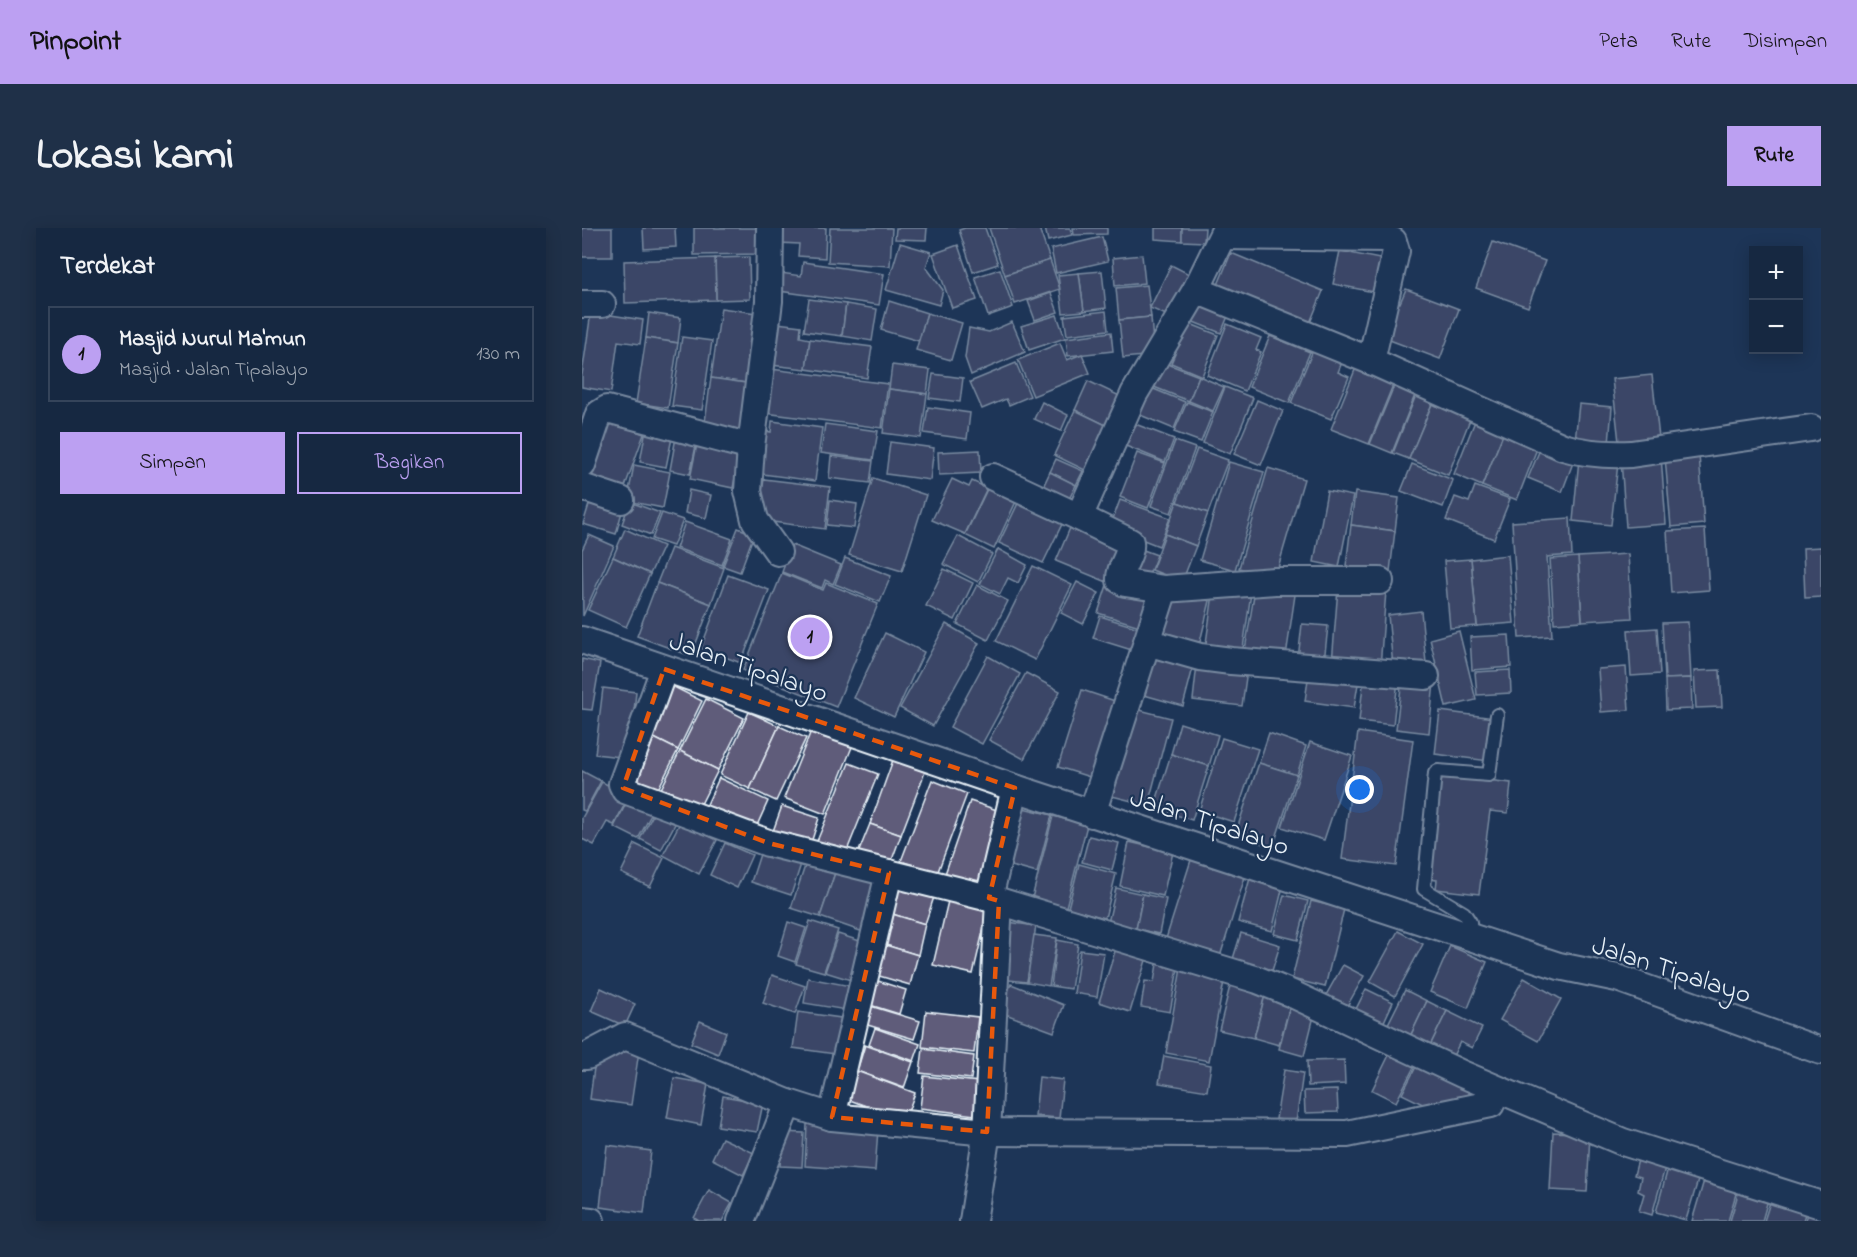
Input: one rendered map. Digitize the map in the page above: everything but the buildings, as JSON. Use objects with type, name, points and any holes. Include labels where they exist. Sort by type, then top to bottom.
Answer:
[{"type":"street","points":[[770,228],[769,301],[751,447],[748,491],[755,520],[778,552]]},
{"type":"street","points":[[1078,517],[1134,394],[1196,290],[1225,232],[1386,238],[1393,241],[1396,251],[1371,361]]},
{"type":"street","points":[[1196,290],[1371,361],[1563,447],[1585,453],[1606,456],[1631,454],[1811,428]]},
{"type":"street","points":[[582,465],[599,414],[607,409],[751,447]]},
{"type":"street","points":[[993,477],[1130,542],[1131,548],[1120,575],[1120,580],[1125,583],[1164,589],[1275,581],[1380,581]]},
{"type":"street","points":[[582,487],[621,500]]},
{"type":"street","points":[[1092,814],[1164,589]]},
{"type":"street","name":"Jalan Tipalayo","points":[[582,640],[1092,814],[1559,966],[1617,978],[1821,1051]]},
{"type":"street","points":[[1147,642],[1200,657],[1231,662],[1426,676]]},
{"type":"street","points":[[664,669],[623,781],[623,788],[768,843],[994,899],[1258,980],[1462,1074],[1623,1142],[1821,1205]]},
{"type":"street","points":[[973,1221],[987,1132],[994,899],[1015,788]]},
{"type":"street","points":[[832,1117],[889,873]]},
{"type":"street","points":[[582,1056],[587,1056],[625,1036],[788,1103],[832,1117],[987,1132],[1347,1134],[1491,1104]]},
{"type":"street","points":[[741,1221],[788,1103]]},
{"type":"street","points":[[582,1220],[591,1221]]},
{"type":"lane","points":[[1471,937],[1470,921],[1464,913],[1424,889],[1435,773],[1438,771],[1489,775],[1497,715]]},
{"type":"highlighted area","points":[[664,669],[1015,788],[989,898],[999,901],[987,1132],[832,1117],[889,873],[768,843],[623,788]]},
{"type":"place","name":"Masjid Nurul Ma'mun","points":[[810,637]]}]
